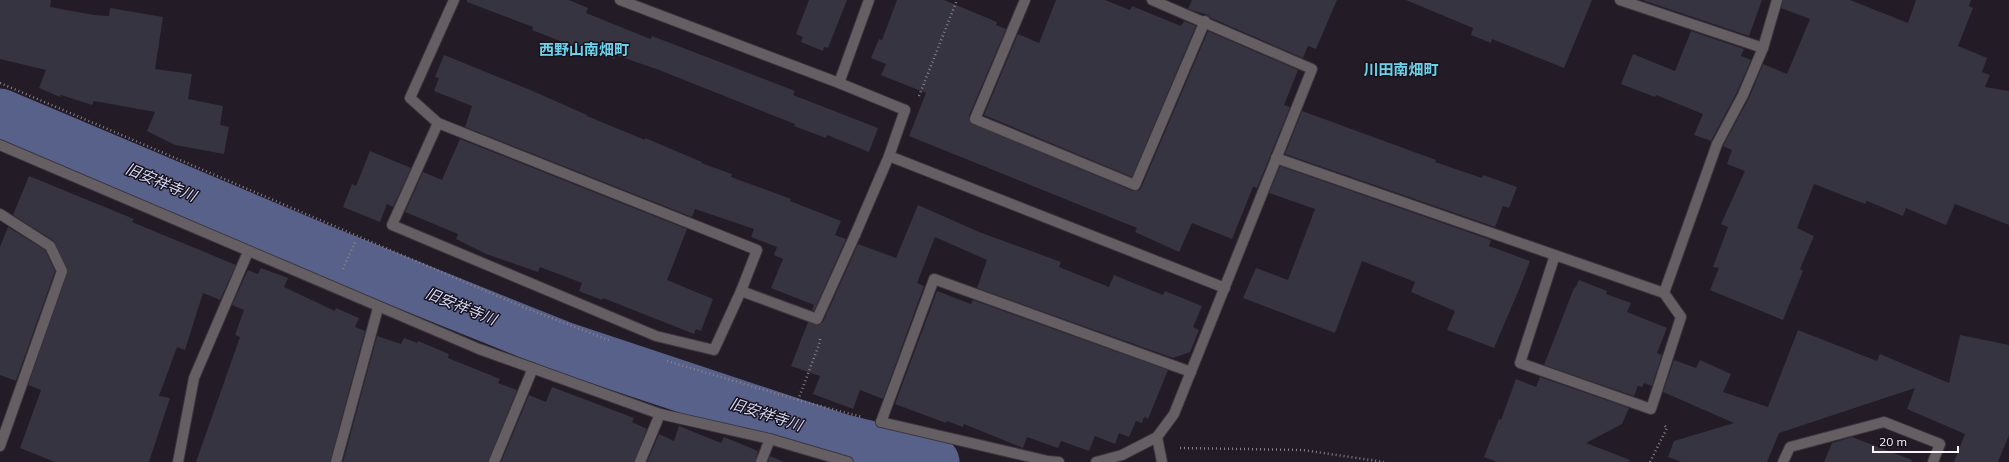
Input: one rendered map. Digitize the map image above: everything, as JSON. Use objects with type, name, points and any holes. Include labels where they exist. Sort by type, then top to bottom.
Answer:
[{"type":"street","points":[[438,123],[392,225],[656,336],[714,350],[757,250],[438,123],[410,98],[454,0]]},
{"type":"street","points":[[620,0],[839,83],[905,110],[889,156],[817,319],[741,290]]},
{"type":"street","points":[[839,83],[869,0]]},
{"type":"street","points":[[1025,0],[975,119],[1134,185],[1205,21]]},
{"type":"street","points":[[1096,462],[1122,455],[1157,437],[1174,414],[1312,68],[1205,21],[1152,0]]},
{"type":"street","points":[[1620,0],[1763,48]]},
{"type":"street","points":[[1664,293],[1717,144],[1743,95],[1763,48],[1778,0]]},
{"type":"street","points":[[0,145],[378,308],[479,349],[660,414],[770,439],[848,462]]},
{"type":"street","points":[[889,156],[1225,288]]},
{"type":"street","points":[[1276,158],[1555,255],[1664,293],[1681,317],[1652,409],[1520,363],[1555,255]]},
{"type":"street","points":[[0,214],[50,246],[62,270],[0,446]]},
{"type":"street","points":[[178,462],[194,378],[248,252]]},
{"type":"street","points":[[1059,462],[1048,461],[881,422],[934,279],[1191,372]]},
{"type":"street","points":[[336,462],[378,308]]},
{"type":"street","points":[[494,462],[533,368]]},
{"type":"street","points":[[640,462],[660,414]]},
{"type":"street","points":[[1783,462],[1790,447],[1884,422],[1940,444],[1933,462]]},
{"type":"street","points":[[1157,437],[1161,460]]},
{"type":"street","points":[[761,462],[770,439]]},
{"type":"path","points":[[905,110],[921,94],[957,0]]},
{"type":"path","points":[[342,273],[355,242]]},
{"type":"path","points":[[798,400],[820,342],[817,319]]},
{"type":"path","points":[[1650,462],[1666,428],[1652,409]]},
{"type":"path","points":[[1157,437],[1174,448],[1303,450],[1384,462]]},
{"type":"building","points":[[0,0],[51,0],[50,7],[94,15],[109,16],[110,8],[163,17],[155,69],[192,74],[188,99],[223,106],[220,125],[229,127],[224,154],[175,145],[147,131],[155,112],[94,101],[92,105],[61,95],[60,97],[39,88],[46,70],[0,59]]},
{"type":"building","points":[[467,0],[569,0],[588,8],[586,13],[648,38],[651,39],[652,36],[795,91],[793,95],[878,128],[869,152],[827,135],[826,138],[794,126],[795,124],[659,70],[616,55],[614,59],[574,43],[573,46],[532,30],[533,27],[467,2]]},
{"type":"building","points":[[809,0],[847,0],[828,48],[824,47],[823,51],[801,42],[803,37],[796,34]]},
{"type":"building","points":[[897,0],[944,0],[997,22],[996,25],[1006,29],[969,116],[970,123],[1133,191],[1141,188],[1208,31],[1298,70],[1284,105],[1290,107],[1257,188],[1253,187],[1232,239],[1192,223],[1179,252],[1135,232],[1137,228],[909,136],[926,93],[881,75],[886,64],[871,58],[879,39],[882,40]]},
{"type":"building","points":[[1056,0],[1105,0],[1130,10],[1132,6],[1181,26],[1184,21],[1196,26],[1132,177],[984,115],[1018,34],[1039,43]]},
{"type":"building","points":[[1192,0],[1337,0],[1316,49],[1308,46],[1303,58],[1211,18],[1208,15],[1188,9]]},
{"type":"building","points":[[1406,0],[1592,0],[1564,68],[1492,39],[1491,43],[1471,35],[1473,28]]},
{"type":"building","points":[[1642,0],[1762,0],[1749,36]]},
{"type":"building","points":[[1783,0],[1850,0],[1908,23],[1916,0],[1971,0],[1969,6],[1973,8],[1958,46],[1987,58],[1982,72],[1990,75],[1985,87],[2009,91],[2009,225],[1955,204],[1946,225],[1906,208],[1903,216],[1867,201],[1865,204],[1814,184],[1797,228],[1814,236],[1800,269],[1803,271],[1783,320],[1710,290],[1719,268],[1713,267],[1728,227],[1721,224],[1745,171],[1727,164],[1732,150],[1723,146],[1749,98],[1763,64],[1787,74],[1810,19],[1781,8]]},
{"type":"building","points":[[1691,31],[1744,49],[1741,56],[1751,60],[1737,92],[1711,141],[1694,135],[1703,114],[1656,95],[1655,97],[1621,84],[1633,54],[1675,71]]},
{"type":"building","points":[[444,55],[528,89],[645,140],[645,138],[702,162],[701,163],[732,174],[731,177],[791,199],[790,201],[841,221],[835,235],[846,239],[814,311],[812,310],[814,305],[771,288],[783,259],[774,255],[777,247],[751,237],[754,229],[695,209],[692,217],[465,127],[472,106],[434,91],[439,78],[435,77]]},
{"type":"building","points":[[1302,111],[1436,160],[1435,162],[1482,178],[1483,175],[1517,187],[1509,208],[1503,206],[1495,227],[1285,154]]},
{"type":"building","points":[[460,139],[687,229],[667,280],[713,299],[701,331],[696,329],[694,334],[603,298],[602,300],[579,291],[582,283],[540,267],[538,272],[486,254],[456,239],[458,234],[405,212],[423,172],[442,180]]},
{"type":"building","points":[[370,151],[411,168],[393,207],[387,204],[380,222],[343,207],[352,184],[356,186]]},
{"type":"building","points":[[1280,166],[1491,240],[1489,246],[1530,261],[1494,348],[1447,330],[1455,311],[1411,292],[1415,282],[1362,261],[1335,333],[1243,298],[1256,268],[1288,280],[1315,209],[1269,193]]},
{"type":"building","points":[[29,176],[134,219],[132,222],[236,265],[220,300],[203,293],[185,350],[177,347],[159,396],[170,398],[149,462],[55,462],[20,448],[41,390],[28,385],[68,271],[54,241],[13,215]]},
{"type":"building","points":[[918,205],[979,232],[1061,262],[1059,267],[1109,287],[1114,275],[1163,295],[1165,291],[1202,306],[1193,327],[1199,330],[1190,352],[1173,358],[977,288],[987,260],[935,237],[917,283],[924,286],[883,399],[860,390],[853,409],[813,394],[820,376],[791,366],[808,322],[818,325],[823,322],[858,244],[896,258]]},
{"type":"building","points":[[8,227],[45,250],[55,271],[16,381],[0,375],[0,247]]},
{"type":"building","points":[[261,268],[288,278],[284,287],[335,311],[336,308],[359,318],[355,327],[365,331],[330,462],[196,462],[240,337],[235,335],[244,310],[232,305],[248,270],[258,274]]},
{"type":"building","points":[[1579,280],[1607,291],[1606,294],[1631,303],[1627,312],[1667,328],[1657,353],[1662,355],[1652,386],[1644,383],[1642,387],[1638,386],[1634,396],[1544,365],[1574,288]]},
{"type":"building","points":[[937,291],[971,304],[973,300],[1168,370],[1148,419],[1144,417],[1142,423],[1136,421],[1129,437],[1119,433],[1115,444],[1095,436],[1089,451],[1061,441],[1058,448],[1027,437],[1023,448],[964,424],[963,427],[947,421],[946,423],[895,404]]},
{"type":"building","points":[[1798,330],[1877,361],[1880,354],[1949,383],[1960,335],[2009,345],[2009,435],[1998,462],[1954,462],[1965,434],[1907,409],[1915,388],[1779,433],[1767,462],[1682,462],[1668,457],[1674,441],[1734,423],[1663,392],[1674,360],[1696,368],[1700,360],[1731,374],[1723,392],[1768,407]]},
{"type":"building","points":[[377,336],[401,344],[404,338],[417,343],[418,341],[449,354],[448,358],[500,379],[498,383],[517,390],[488,462],[343,462]]},
{"type":"building","points":[[1540,377],[1629,408],[1622,424],[1586,443],[1630,460],[1629,462],[1497,462],[1484,457],[1499,419],[1501,420],[1516,379],[1536,387]]},
{"type":"building","points":[[552,387],[634,418],[632,422],[647,429],[634,462],[501,462],[529,395],[546,402]]},
{"type":"building","points":[[679,426],[721,443],[724,437],[758,451],[755,462],[647,462],[659,434],[674,441]]},
{"type":"building","points":[[1852,437],[1912,460],[1911,462],[1824,462],[1832,443]]},
{"type":"building","points":[[770,456],[784,462],[768,462]]},
{"type":"waterway","name":"旧安祥寺川","points":[[0,114],[329,253],[563,347],[840,439],[934,462]]},
{"type":"district","name":"西野山南畑町","points":[[584,49]]},
{"type":"district","name":"川田南畑町","points":[[1401,69]]}]
